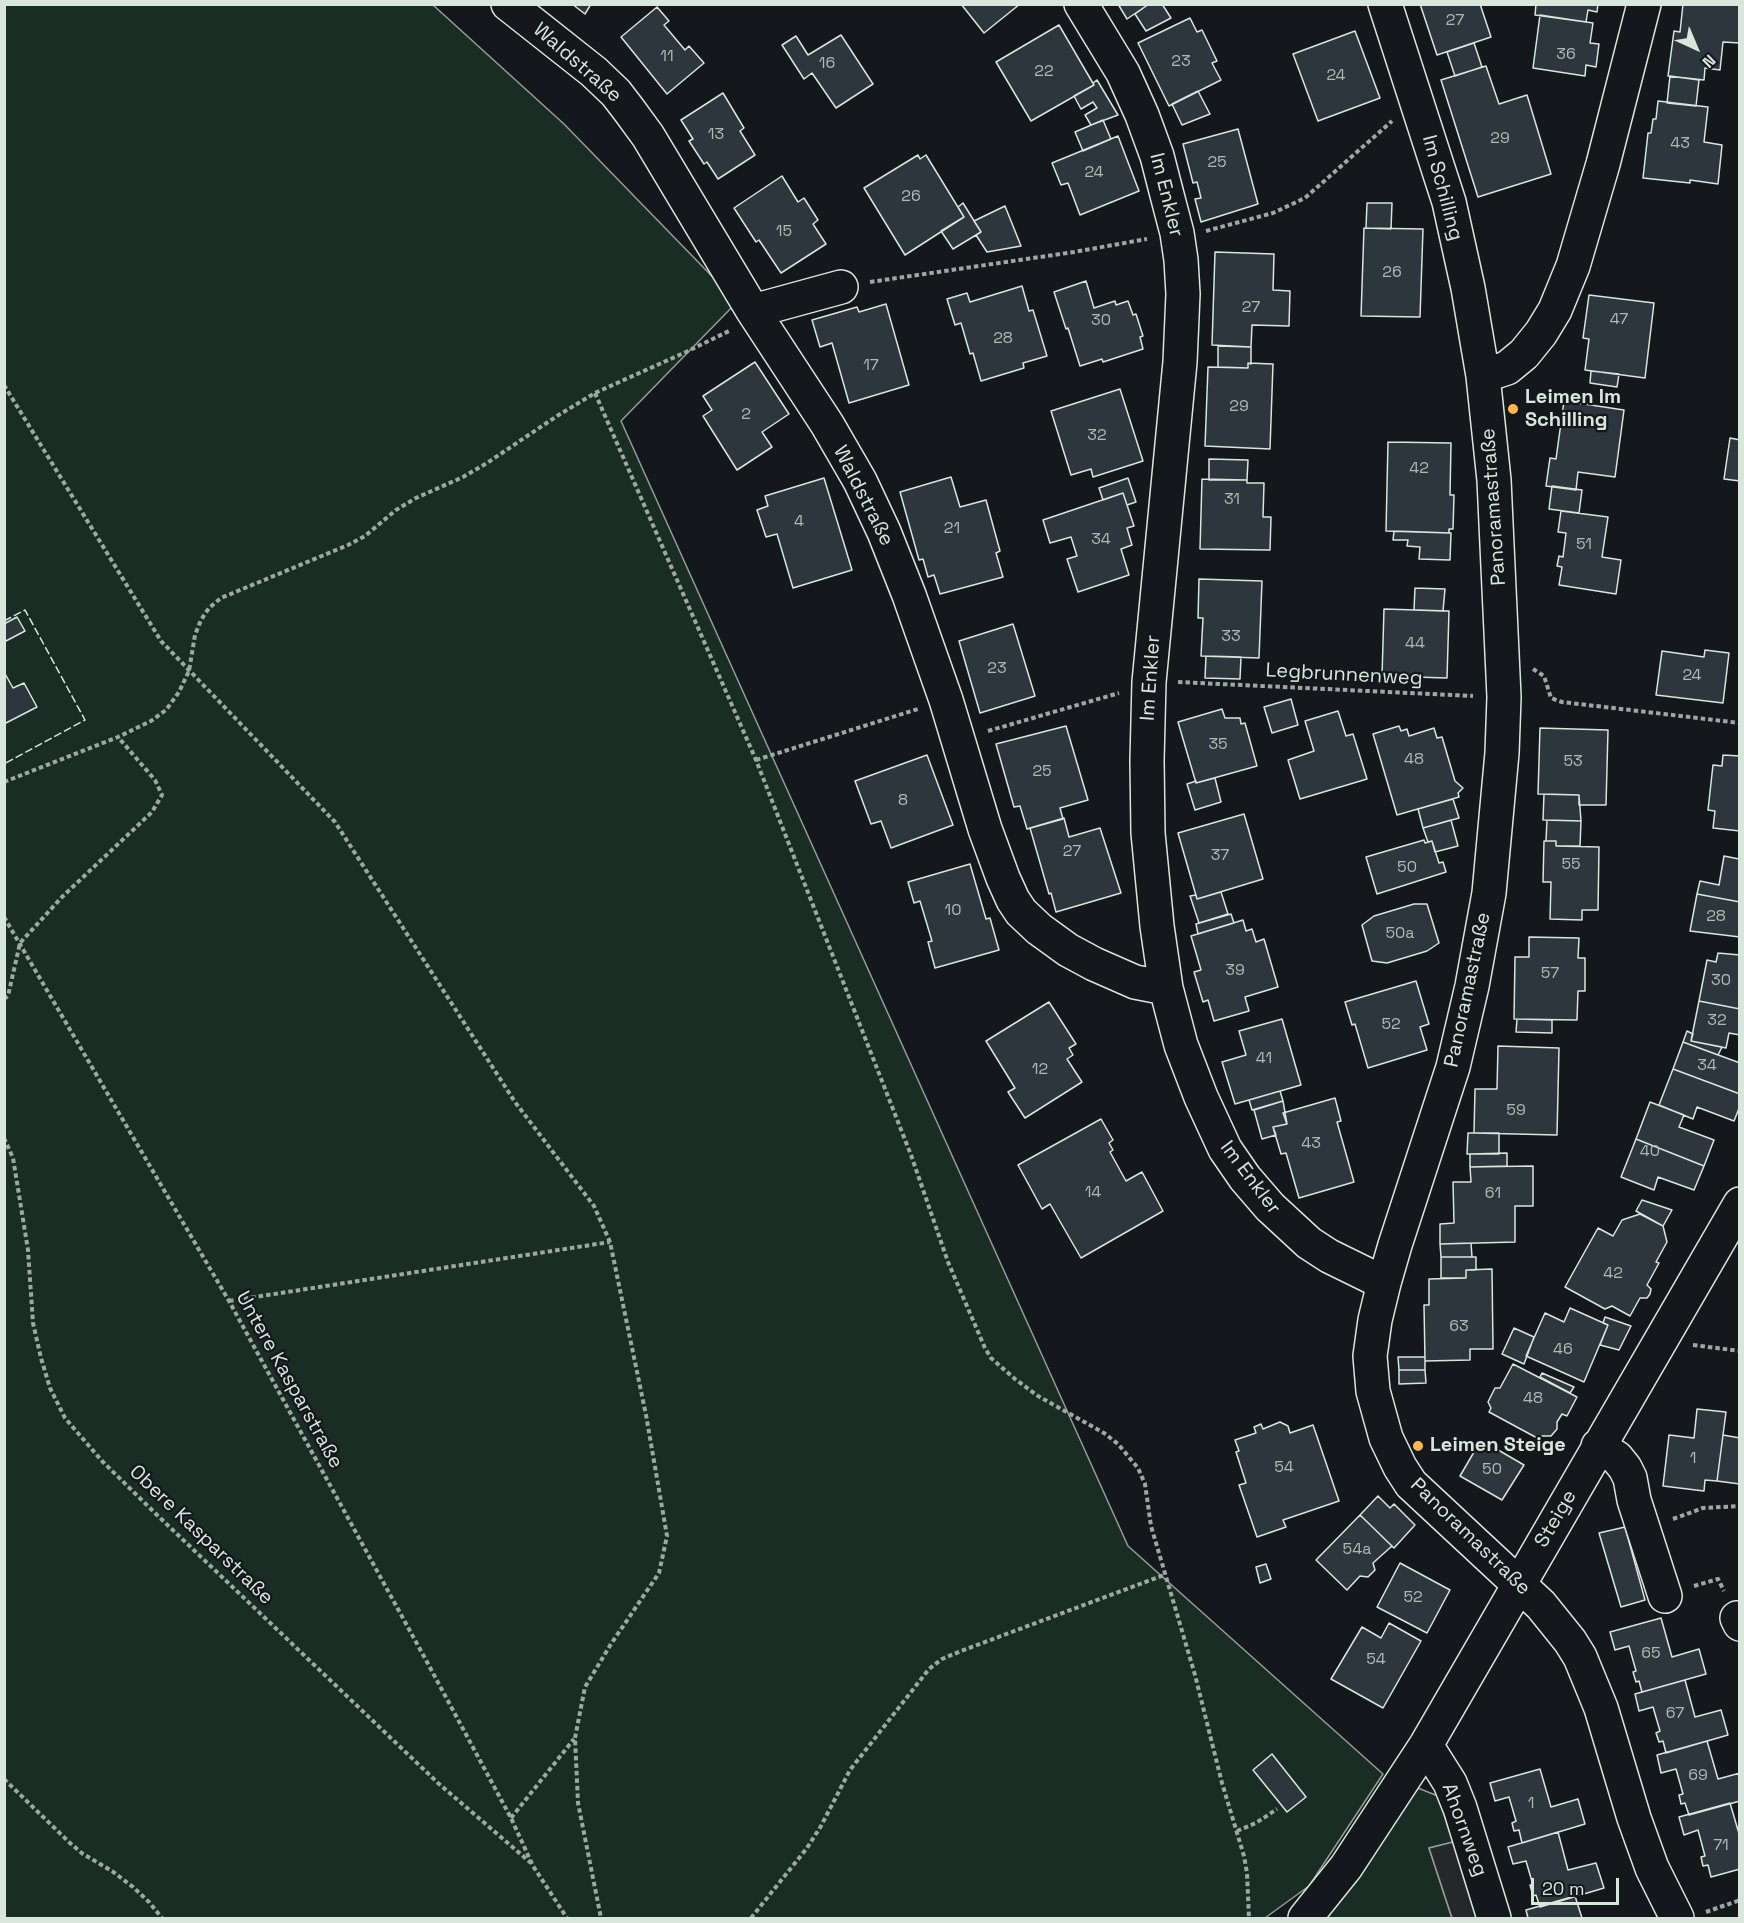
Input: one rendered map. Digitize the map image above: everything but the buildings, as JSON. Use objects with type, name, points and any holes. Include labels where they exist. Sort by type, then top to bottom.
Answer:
[{"type":"street","name":"Waldstraße","points":[[508,4],[594,72],[616,93],[648,136],[753,311],[827,424],[860,481],[884,532],[909,595],[958,740],[985,829],[1013,900],[1046,936],[1068,950],[1135,982],[1166,988]]},
{"type":"street","name":"Im Enkler","points":[[1081,4],[1123,73],[1190,233],[1149,682],[1148,833],[1166,988],[1181,1045],[1201,1097],[1225,1149],[1245,1178],[1270,1207],[1309,1243],[1329,1256],[1384,1283]]},
{"type":"street","name":"Im Schilling","points":[[1385,4],[1449,202],[1468,288],[1483,376]]},
{"type":"street","points":[[1483,376],[1507,368],[1524,354],[1541,333],[1555,310],[1573,266],[1603,165],[1644,4]]},
{"type":"street","points":[[753,311],[841,287]]},
{"type":"street","name":"Panoramastraße","points":[[1483,376],[1494,480],[1504,697],[1502,753],[1489,893],[1472,986],[1453,1067],[1384,1283],[1371,1356],[1373,1391],[1393,1454],[1411,1484],[1519,1583],[1541,1605],[1570,1641],[1590,1678],[1634,1818],[1649,1858],[1677,1918]]},
{"type":"street","name":"Steige","points":[[1305,1918],[1346,1867],[1426,1744],[1740,1204]]},
{"type":"street","points":[[1598,1446],[1617,1458],[1630,1478],[1634,1500],[1665,1596]]},
{"type":"street","name":"Ahornweg","points":[[1426,1744],[1450,1783],[1460,1808],[1494,1918]]},
{"type":"path","points":[[901,277],[1190,233],[1273,213],[1305,198],[1417,98]]},
{"type":"path","points":[[4,782],[118,737],[151,721],[166,710],[179,692],[189,671],[195,635],[201,620],[209,608],[221,598],[348,545],[365,536],[396,510],[416,498],[464,477],[595,393],[727,332]]},
{"type":"path","points":[[4,385],[161,641],[335,822],[515,1102],[594,1206],[610,1242],[646,1415],[667,1536],[659,1573],[585,1687],[575,1738],[578,1803],[601,1918]]},
{"type":"path","points":[[595,393],[756,760],[906,1144],[948,1262],[978,1334],[991,1358],[1006,1372],[1038,1396],[1104,1433],[1128,1455],[1138,1468],[1145,1484],[1148,1512],[1164,1575],[1195,1675],[1222,1783],[1238,1831],[1247,1873],[1249,1918]]},
{"type":"path","points":[[1539,672],[1544,676],[1551,698],[1562,702],[1740,723]]},
{"type":"path","points":[[958,740],[1130,690],[1149,682]]},
{"type":"path","name":"Legbrunnenweg","points":[[1182,682],[1504,697]]},
{"type":"path","points":[[756,760],[886,718]]},
{"type":"path","points":[[4,999],[8,996],[20,943],[62,897],[152,812],[162,795],[155,780],[118,737]]},
{"type":"path","name":"Untere Kasparstraße","points":[[4,918],[229,1301],[511,1818],[533,1866]]},
{"type":"path","name":"Obere Kasparstraße","points":[[4,1138],[14,1158],[28,1250],[33,1323],[50,1388],[65,1418],[102,1461],[141,1499],[438,1783],[533,1866]]},
{"type":"path","points":[[229,1301],[610,1242]]},
{"type":"path","points":[[1666,1334],[1684,1344],[1740,1351]]},
{"type":"path","points":[[1682,1515],[1703,1508],[1740,1506]]},
{"type":"path","points":[[751,1918],[807,1848],[850,1770],[929,1669],[942,1659],[961,1651],[1164,1575]]},
{"type":"path","points":[[1704,1583],[1713,1580]]},
{"type":"path","points":[[511,1818],[575,1738]]},
{"type":"path","points":[[4,1779],[70,1843],[133,1887],[162,1918]]},
{"type":"path","points":[[1238,1831],[1256,1823],[1277,1809]]},
{"type":"path","points":[[533,1866],[567,1918]]},
{"type":"path","points":[[1716,1908],[1740,1900]]},
{"type":"green space","points":[[5,5],[433,5],[564,124],[737,302],[621,421],[1128,1546],[1383,1774],[1309,1886],[1265,1918],[5,1918]]},
{"type":"green space","points":[[1413,1786],[1438,1796],[1454,1842],[1429,1848],[1452,1918],[1325,1918]]},
{"type":"shaded area","points":[[1469,1838],[1496,1918],[1452,1918],[1429,1848]]},
{"type":"fence","points":[[4,621],[25,610],[85,720],[4,764]]},
{"type":"place","name":"Leimen Im Schilling","points":[[1513,409]]},
{"type":"place","name":"Leimen Steige","points":[[1418,1446]]}]
